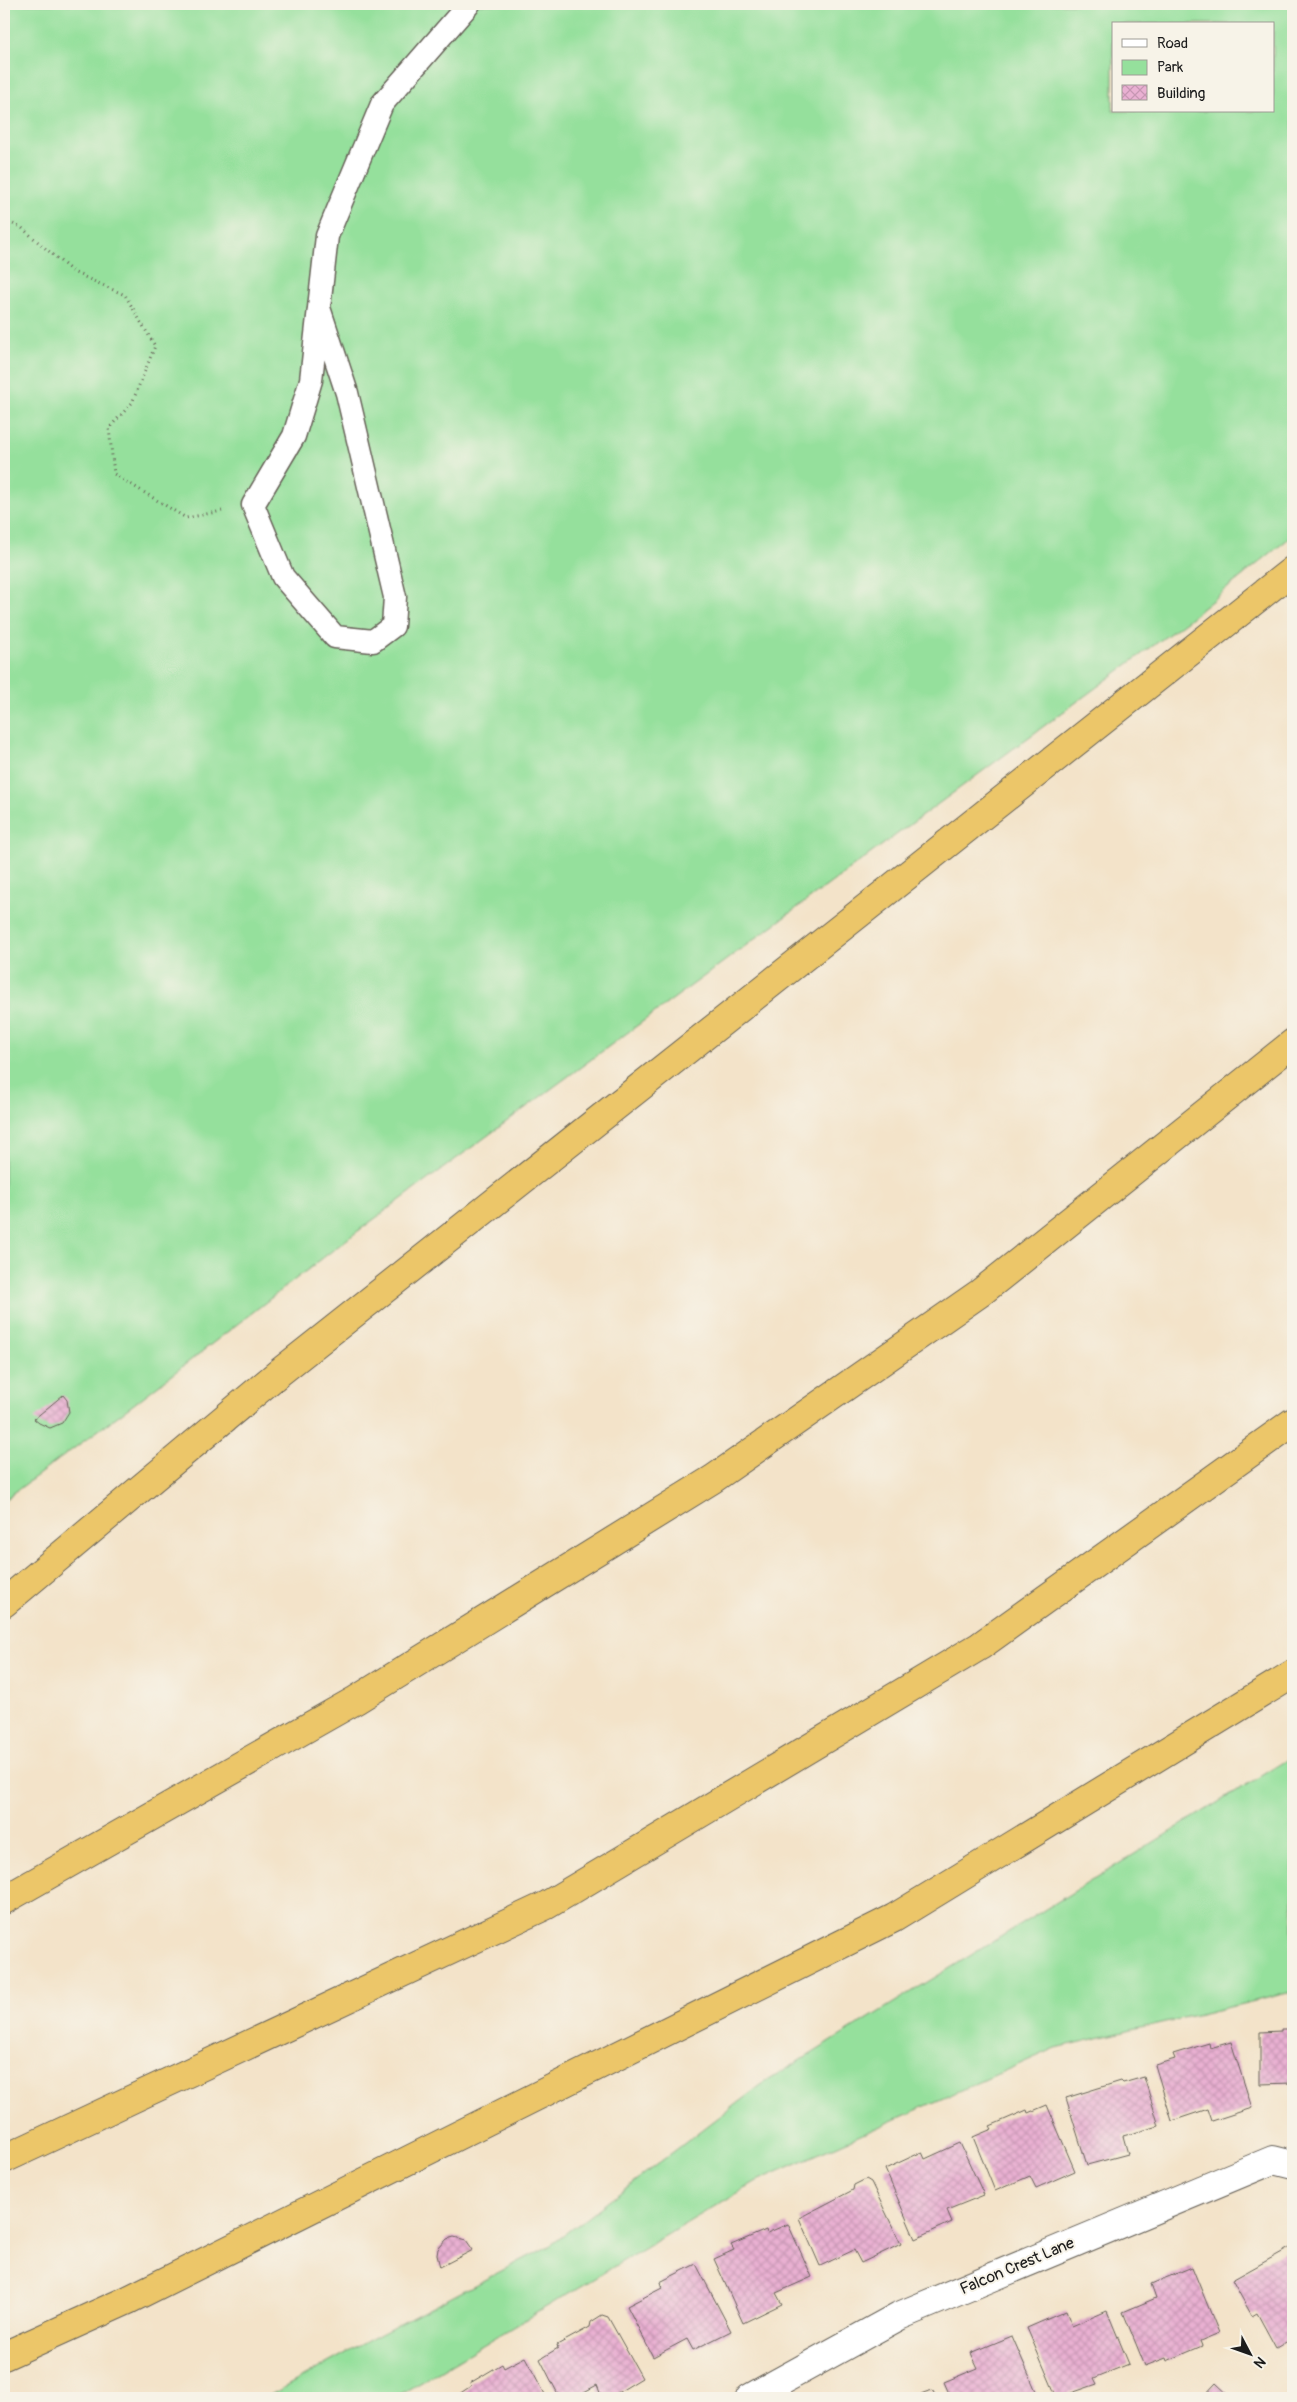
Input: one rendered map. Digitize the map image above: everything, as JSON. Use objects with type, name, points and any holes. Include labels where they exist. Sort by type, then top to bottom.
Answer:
[{"type":"highway","points":[[4,1603],[280,1372],[1293,570]]},
{"type":"highway","points":[[4,1900],[356,1700],[712,1479],[980,1293],[1293,1043]]},
{"type":"highway","points":[[4,2159],[547,1905],[980,1646],[1293,1422]]},
{"type":"highway","points":[[4,2356],[128,2300],[894,1918],[1293,1674]]},
{"type":"street","name":"Falcon Crest Lane","points":[[750,2398],[899,2316],[1273,2160],[1293,2165]]},
{"type":"lane","points":[[320,311],[347,393],[395,597],[392,626],[373,641],[335,637],[283,577],[253,505],[294,436],[311,380],[327,236],[382,104],[468,4]]},
{"type":"path","points":[[4,220],[22,228],[73,272],[125,295],[156,346],[132,404],[109,428],[114,474],[186,518],[253,505]]},
{"type":"green space","points":[[4,4],[1293,4],[1293,535],[1188,620],[350,1237],[134,1404],[4,1500]]},
{"type":"green space","points":[[1293,1756],[1293,1992],[1056,2048],[757,2181],[394,2398],[265,2398],[375,2337],[551,2245],[761,2085]]},
{"type":"building","points":[[63,1395],[67,1400],[69,1412],[62,1423],[50,1428],[34,1419]]},
{"type":"building","points":[[1281,2029],[1293,2029],[1293,2083],[1260,2084],[1260,2032],[1281,2031]]},
{"type":"building","points":[[1231,2042],[1252,2108],[1212,2121],[1208,2109],[1172,2121],[1155,2065],[1175,2059],[1173,2054],[1209,2043],[1210,2048]]},
{"type":"building","points":[[1144,2077],[1159,2126],[1123,2136],[1128,2154],[1087,2165],[1066,2098],[1121,2081],[1123,2083]]},
{"type":"building","points":[[1047,2105],[1075,2171],[1036,2188],[1030,2176],[995,2191],[973,2137],[992,2129],[990,2126],[1027,2110],[1028,2113]]},
{"type":"building","points":[[960,2143],[984,2195],[947,2210],[952,2222],[915,2239],[885,2169],[922,2152],[925,2159]]},
{"type":"building","points":[[866,2179],[871,2182],[901,2244],[861,2263],[854,2250],[820,2266],[799,2218],[853,2190],[854,2185]]},
{"type":"building","points":[[788,2224],[812,2277],[776,2293],[782,2304],[743,2323],[714,2259],[734,2250],[731,2245],[766,2230],[767,2233]]},
{"type":"building","points":[[454,2237],[466,2240],[473,2250],[440,2267],[437,2255],[438,2249],[447,2239]]},
{"type":"building","points":[[1293,2246],[1293,2338],[1276,2348],[1257,2313],[1252,2316],[1232,2280]]},
{"type":"building","points":[[696,2264],[731,2331],[693,2350],[687,2339],[653,2357],[627,2306],[662,2288],[660,2282]]},
{"type":"building","points":[[1192,2267],[1219,2333],[1200,2341],[1202,2346],[1167,2361],[1166,2358],[1145,2366],[1123,2312],[1156,2298],[1151,2284]]},
{"type":"building","points":[[1066,2311],[1072,2326],[1107,2311],[1129,2364],[1094,2378],[1097,2384],[1057,2398],[1027,2328]]},
{"type":"building","points":[[602,2315],[608,2317],[642,2378],[609,2398],[602,2398],[597,2385],[573,2398],[560,2398],[540,2359],[558,2348],[557,2345],[590,2327],[591,2322]]},
{"type":"building","points":[[1012,2336],[1039,2398],[951,2398],[944,2382],[978,2368],[971,2353]]},
{"type":"building","points":[[525,2357],[547,2398],[453,2398],[471,2386],[470,2383],[502,2364],[504,2368]]},
{"type":"building","points":[[1216,2383],[1232,2398],[1202,2398]]},
{"type":"building","points":[[933,2391],[936,2398],[913,2398],[926,2393]]}]
